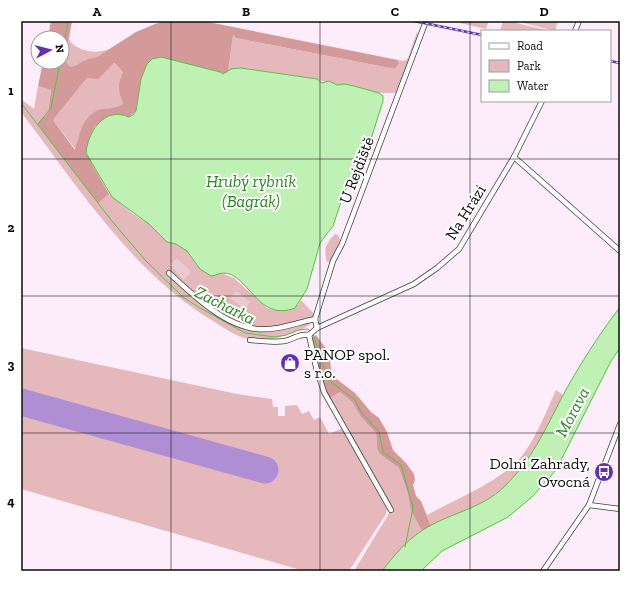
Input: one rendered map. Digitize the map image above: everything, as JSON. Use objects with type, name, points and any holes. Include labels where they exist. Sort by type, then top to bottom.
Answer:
[{"type":"street","name":"U Rejdiště","points":[[314,319],[333,261],[344,237],[426,21]]},
{"type":"street","name":"Na Hrázi","points":[[310,335],[316,329],[414,284],[443,264],[459,249],[514,158],[542,102]]},
{"type":"street","points":[[514,158],[620,251]]},
{"type":"street","points":[[169,273],[201,302],[237,323],[256,329],[269,329],[314,319],[316,329]]},
{"type":"street","points":[[250,340],[266,342],[286,341],[302,334],[310,335],[316,367],[324,392],[391,510]]},
{"type":"street","points":[[544,571],[589,505],[619,430],[620,424]]},
{"type":"street","points":[[589,505],[620,509]]},
{"type":"green space","points":[[451,21],[489,21],[486,29]]},
{"type":"green space","points":[[503,21],[508,21],[546,30],[500,30]]},
{"type":"green space","points":[[516,21],[558,21],[555,30]]},
{"type":"green space","points":[[417,32],[419,39],[398,93],[379,93],[346,84],[337,85],[317,79],[241,68],[232,69],[228,72],[233,35],[236,38],[395,69],[399,64],[398,60],[404,61],[408,58]]},
{"type":"green space","points":[[70,40],[76,46],[87,51],[99,52],[108,49],[99,57],[84,60],[78,66],[70,68]]},
{"type":"green space","points":[[113,63],[123,72],[119,88],[123,104],[115,109],[96,111],[78,139],[76,150],[53,120],[87,78]]},
{"type":"green space","points":[[38,86],[51,90],[48,113],[37,124],[98,202],[109,194],[133,214],[149,224],[167,242],[176,244],[187,251],[196,264],[234,278],[267,308],[273,310],[298,305],[301,300],[316,316],[310,324],[297,331],[270,339],[252,340],[243,338],[213,321],[184,301],[157,279],[108,226],[21,112],[21,99],[34,109]]},
{"type":"green space","points":[[335,234],[338,235],[342,244],[331,262],[327,262],[325,253],[326,246]]},
{"type":"green space","points":[[21,348],[237,394],[272,399],[273,407],[278,407],[278,416],[285,416],[285,406],[297,405],[302,414],[309,411],[314,420],[320,417],[329,434],[343,428],[387,508],[386,514],[349,571],[304,571],[21,489],[21,413],[263,480],[268,462],[21,393]]},
{"type":"green space","points":[[556,390],[563,395],[545,434],[525,464],[504,487],[479,506],[431,526],[427,515],[490,482],[518,461],[537,432]]},
{"type":"green space","points":[[340,392],[352,402],[361,417],[376,433],[377,449],[381,455],[399,468],[408,494],[411,511],[422,531],[394,556],[382,571],[354,571],[391,510],[364,457],[330,398]]},
{"type":"shaded area","points":[[51,21],[72,21],[70,32],[70,30],[49,30]]},
{"type":"shaded area","points":[[165,21],[203,21],[398,60],[399,64],[395,69],[236,38],[233,35],[228,72],[226,74],[216,71],[147,64],[141,79],[136,111],[129,117],[124,115],[95,126],[88,142],[92,164],[109,194],[98,203],[37,124],[48,113],[51,90],[38,86],[41,70],[70,70],[70,67],[85,60],[99,56],[136,32]],"holes":[[[114,63],[123,72],[119,88],[123,104],[99,110],[91,114],[84,123],[75,150],[53,120],[87,78],[98,79]]]},
{"type":"shaded area","points":[[177,258],[191,272],[184,280],[170,265]]},
{"type":"shaded area","points":[[236,291],[250,302],[245,309],[230,298]]},
{"type":"shaded area","points":[[316,335],[332,357],[330,360],[334,377],[355,393],[371,412],[379,418],[387,432],[393,450],[406,463],[414,474],[415,480],[413,485],[416,496],[421,501],[431,526],[422,531],[411,511],[408,494],[399,468],[381,455],[377,449],[376,433],[361,417],[352,402],[340,392],[330,398],[325,390],[312,338]]},
{"type":"water","name":"Hrubý rybník (Bagrák)","points":[[161,57],[223,74],[231,69],[241,68],[317,79],[322,83],[329,81],[337,85],[344,84],[354,86],[379,93],[383,96],[383,101],[371,139],[344,193],[333,226],[320,243],[307,289],[295,308],[282,311],[271,309],[262,303],[232,275],[223,273],[211,276],[200,269],[187,251],[176,244],[167,242],[149,224],[112,197],[86,153],[87,145],[94,129],[105,118],[112,115],[129,117],[133,115],[136,111],[141,79],[147,64],[152,59]]},
{"type":"water","name":"Morava","points":[[620,307],[620,348],[611,361],[556,470],[533,496],[508,517],[442,551],[421,571],[382,571],[404,545],[420,532],[441,520],[485,501],[505,486],[523,466],[537,445],[581,363]]},
{"type":"waterway","points":[[66,30],[68,21]]},
{"type":"waterway","points":[[38,124],[51,108],[58,70]]},
{"type":"waterway","name":"Zacharka","points":[[21,103],[111,220],[146,261],[183,297],[245,333],[275,337],[286,335],[298,330],[308,329],[311,332]]},
{"type":"waterway","name":"Zacharka","points":[[313,334],[328,380],[355,400],[361,412],[379,432],[383,452],[401,465],[413,508],[405,547]]},
{"type":"runway","points":[[21,402],[265,470]]},
{"type":"railway","points":[[414,21],[481,35]]},
{"type":"railway","points":[[611,61],[620,63]]},
{"type":"place","name":"PANOP spol. s r.o.","points":[[290,363]]},
{"type":"place","name":"Dolní Zahrady, Ovocná","points":[[604,472]]}]
